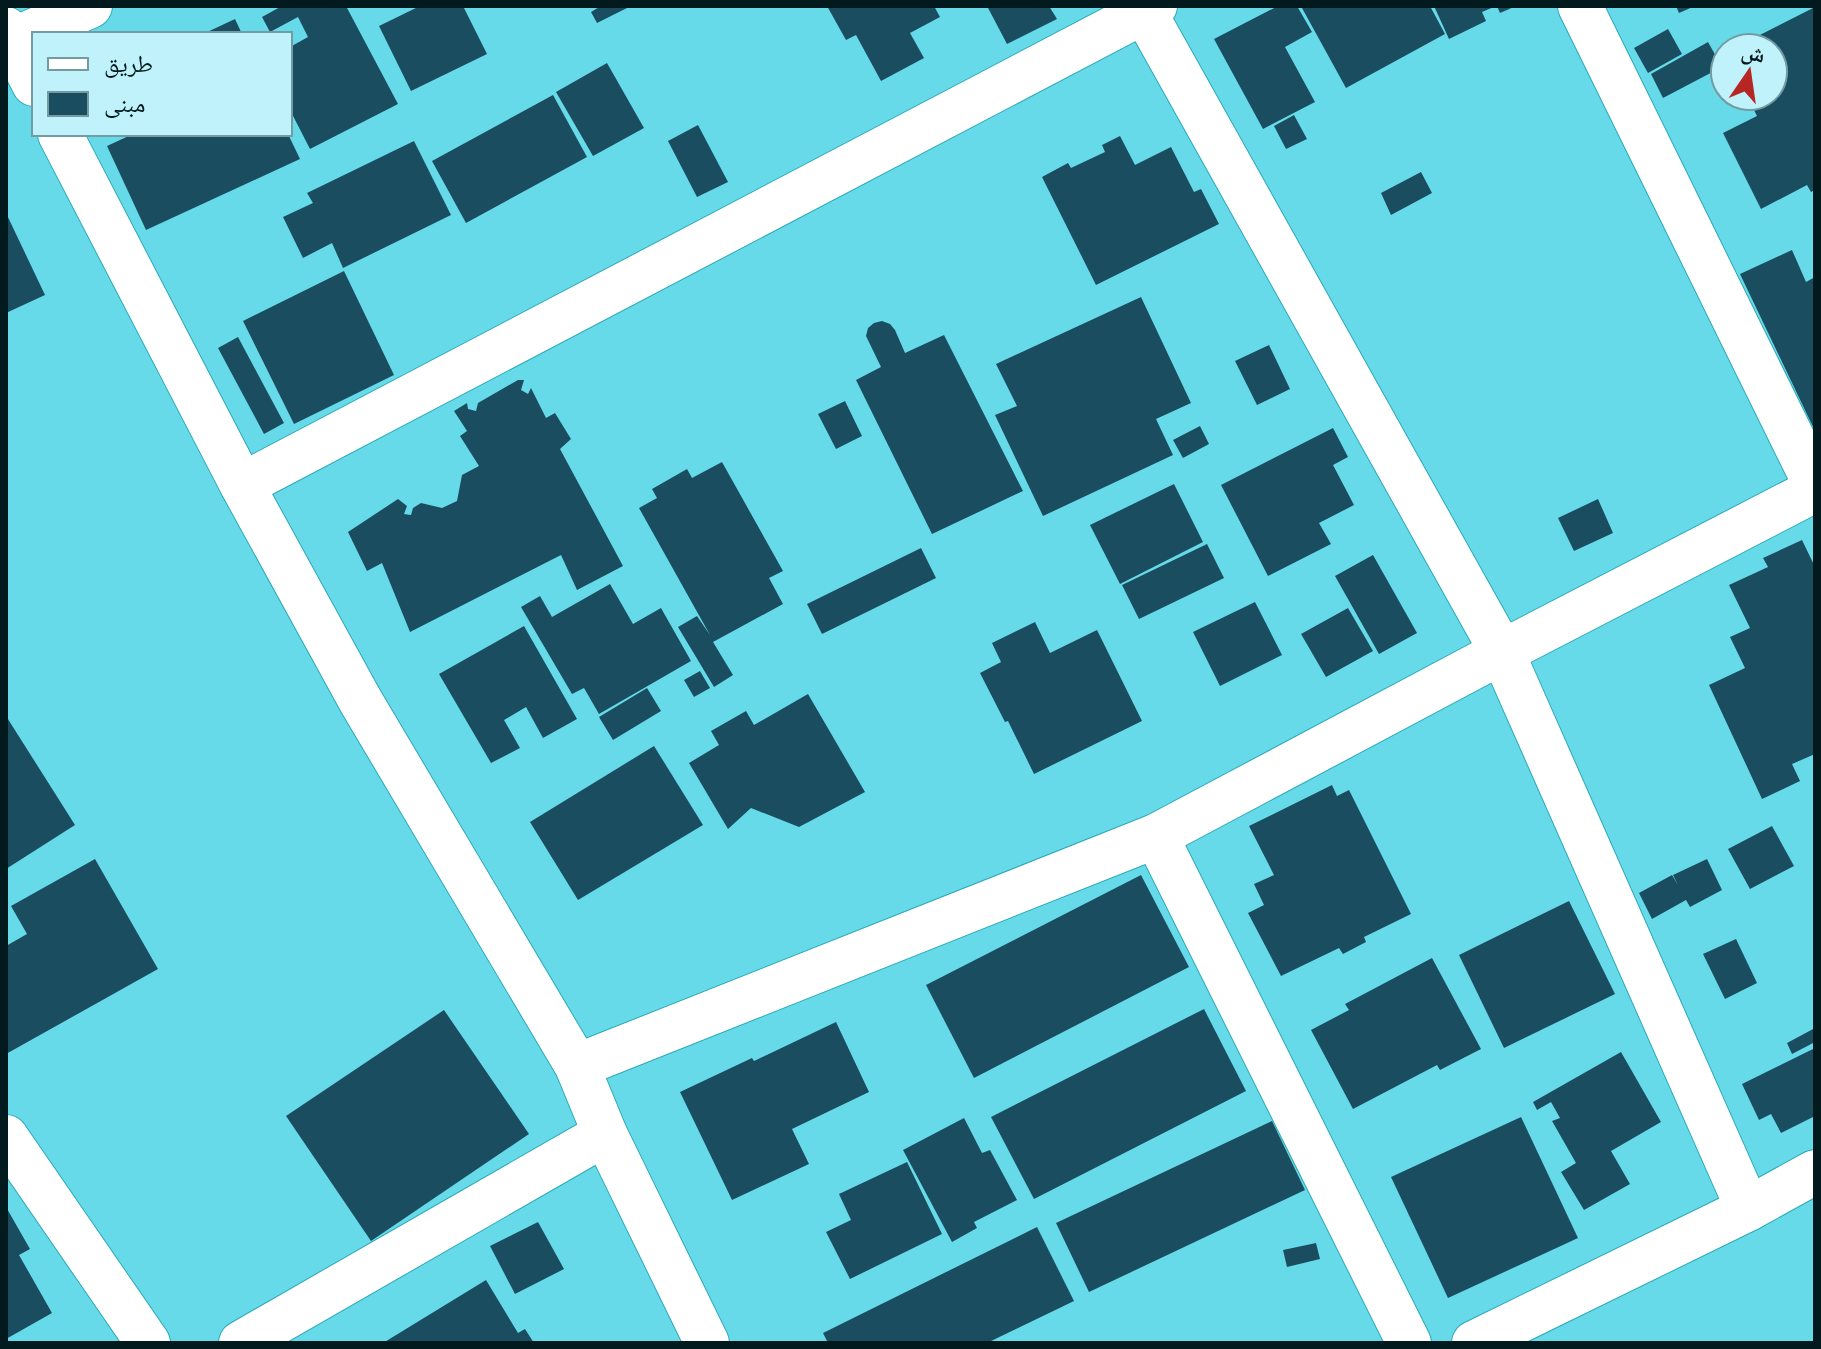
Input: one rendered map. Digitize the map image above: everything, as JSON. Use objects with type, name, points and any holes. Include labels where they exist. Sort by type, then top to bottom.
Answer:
[{"type":"street","points":[[32,80],[8,37],[90,6]]},
{"type":"street","points":[[577,1066],[1156,836],[1815,487],[1580,6]]},
{"type":"street","points":[[242,485],[1147,8],[1502,652],[1748,1209]]},
{"type":"street","points":[[61,136],[242,485],[360,700],[577,1066],[605,1134],[707,1343]]},
{"type":"street","points":[[1156,836],[1409,1343]]},
{"type":"street","points":[[241,1343],[605,1134]]},
{"type":"street","points":[[6,1137],[148,1343]]},
{"type":"street","points":[[1474,1343],[1748,1209],[1815,1172]]},
{"type":"building","points":[[282,6],[346,6],[398,104],[310,149],[292,114],[292,46],[308,37],[298,17],[270,32],[262,17]]},
{"type":"building","points":[[420,6],[463,6],[487,54],[411,91],[379,26]]},
{"type":"building","points":[[601,6],[631,6],[597,23],[591,12]]},
{"type":"building","points":[[827,6],[934,6],[940,17],[910,33],[924,58],[881,81],[856,35],[846,40]]},
{"type":"building","points":[[987,6],[1049,6],[1057,19],[1007,44]]},
{"type":"building","points":[[1278,6],[1297,6],[1312,32],[1285,47],[1315,102],[1263,129],[1214,39]]},
{"type":"building","points":[[1430,6],[1445,34],[1346,88],[1302,8]]},
{"type":"building","points":[[1434,6],[1496,6],[1482,12],[1486,21],[1449,39]]},
{"type":"building","points":[[1497,6],[1516,6],[1500,13]]},
{"type":"building","points":[[1676,6],[1695,6],[1679,13]]},
{"type":"building","points":[[1815,7],[1815,190],[1811,192],[1807,185],[1761,209],[1723,133],[1757,116],[1755,112],[1789,112],[1789,32],[1766,32]]},
{"type":"building","points":[[235,19],[241,32],[207,32]]},
{"type":"building","points":[[1668,29],[1682,54],[1648,73],[1634,48]]},
{"type":"building","points":[[1709,44],[1709,74],[1663,98],[1651,74]]},
{"type":"building","points":[[607,63],[644,128],[593,156],[556,92]]},
{"type":"building","points":[[553,95],[587,157],[466,223],[432,161]]},
{"type":"building","points":[[1294,115],[1307,139],[1286,149],[1274,126]]},
{"type":"building","points":[[698,125],[728,182],[697,197],[668,141]]},
{"type":"building","points":[[129,136],[289,136],[300,159],[146,230],[107,146]]},
{"type":"building","points":[[1120,136],[1135,165],[1171,147],[1194,192],[1201,189],[1219,224],[1096,285],[1042,177],[1068,163],[1071,168],[1105,152],[1102,145]]},
{"type":"building","points":[[414,141],[451,215],[343,268],[332,243],[303,258],[283,217],[313,203],[307,193]]},
{"type":"building","points":[[1421,172],[1432,193],[1391,215],[1381,193]]},
{"type":"building","points":[[6,213],[45,295],[6,313]]},
{"type":"building","points":[[1792,250],[1806,282],[1815,277],[1815,431],[1740,274]]},
{"type":"building","points":[[344,271],[394,375],[294,424],[243,321]]},
{"type":"building","points":[[1141,297],[1191,403],[1156,419],[1173,455],[1043,516],[995,415],[1017,406],[996,364]]},
{"type":"building","points":[[882,321],[895,330],[905,353],[944,335],[1023,491],[932,534],[856,380],[881,367],[866,336],[868,328]]},
{"type":"building","points":[[238,337],[284,423],[264,434],[218,348]]},
{"type":"building","points":[[1269,345],[1290,389],[1257,405],[1235,361]]},
{"type":"building","points":[[518,380],[524,380],[521,390],[528,394],[531,388],[546,418],[555,413],[571,439],[560,449],[623,566],[577,590],[561,555],[410,632],[382,563],[367,571],[348,532],[398,499],[407,506],[404,514],[411,515],[413,508],[421,503],[442,508],[457,501],[462,475],[479,466],[460,436],[467,431],[454,411],[467,403],[468,409],[476,411],[478,403]]},
{"type":"building","points":[[845,401],[862,436],[836,449],[818,414]]},
{"type":"building","points":[[1200,426],[1209,444],[1183,458],[1173,440]]},
{"type":"building","points":[[1333,428],[1348,457],[1333,465],[1354,505],[1319,523],[1331,544],[1268,576],[1221,485]]},
{"type":"building","points":[[722,462],[783,571],[769,578],[783,604],[713,642],[733,675],[714,687],[678,627],[697,616],[710,635],[639,508],[657,498],[652,489],[687,469],[692,478]]},
{"type":"building","points":[[1174,484],[1203,542],[1120,584],[1090,525]]},
{"type":"building","points":[[1598,499],[1613,533],[1574,551],[1558,518]]},
{"type":"building","points":[[1802,540],[1815,567],[1815,754],[1792,764],[1800,781],[1762,799],[1709,685],[1745,668],[1730,637],[1750,628],[1729,585],[1768,567],[1763,558]]},
{"type":"building","points":[[1207,544],[1224,578],[1139,619],[1122,585]]},
{"type":"building","points":[[921,548],[936,578],[822,634],[807,604]]},
{"type":"building","points":[[1373,555],[1417,633],[1379,654],[1335,576]]},
{"type":"building","points":[[610,584],[633,624],[661,608],[691,661],[599,714],[584,688],[572,694],[521,607],[540,596],[552,617]]},
{"type":"building","points":[[1255,602],[1282,655],[1220,686],[1193,632]]},
{"type":"building","points":[[1348,608],[1373,651],[1326,677],[1301,634]]},
{"type":"building","points":[[1035,622],[1050,653],[1097,630],[1142,721],[1034,774],[980,673],[1001,662],[992,643]]},
{"type":"building","points":[[524,626],[577,719],[543,738],[526,707],[504,720],[520,748],[491,763],[439,674]]},
{"type":"building","points":[[700,671],[710,688],[694,697],[684,680]]},
{"type":"building","points":[[647,688],[661,711],[613,740],[599,717]]},
{"type":"building","points":[[808,694],[865,792],[799,827],[751,808],[728,829],[689,763],[719,745],[711,731],[746,711],[754,725]]},
{"type":"building","points":[[6,716],[75,825],[6,869]]},
{"type":"building","points":[[654,746],[703,825],[578,900],[530,822]]},
{"type":"building","points":[[1332,785],[1337,796],[1349,790],[1411,914],[1364,937],[1366,942],[1343,954],[1339,948],[1281,976],[1248,913],[1264,905],[1254,884],[1274,875],[1249,826]]},
{"type":"building","points":[[1772,826],[1794,866],[1750,889],[1728,849]]},
{"type":"building","points":[[95,859],[158,969],[6,1054],[6,946],[27,934],[11,906]]},
{"type":"building","points":[[1707,859],[1722,890],[1690,907],[1686,900],[1652,919],[1639,893],[1672,875],[1678,885],[1673,875]]},
{"type":"building","points":[[1141,875],[1189,967],[974,1078],[926,985]]},
{"type":"building","points":[[1569,901],[1615,994],[1504,1048],[1459,955]]},
{"type":"building","points":[[1736,939],[1757,983],[1725,999],[1703,954]]},
{"type":"building","points":[[1432,958],[1481,1049],[1440,1070],[1437,1065],[1353,1109],[1311,1030],[1349,1010],[1345,1004]]},
{"type":"building","points":[[1204,1009],[1246,1091],[1034,1199],[991,1117]]},
{"type":"building","points":[[444,1010],[529,1134],[371,1241],[286,1116]]},
{"type":"building","points":[[836,1022],[869,1092],[792,1129],[809,1164],[732,1200],[680,1092]]},
{"type":"building","points":[[1815,1028],[1815,1042],[1792,1054],[1787,1043]]},
{"type":"building","points":[[1815,1048],[1815,1116],[1781,1133],[1771,1114],[1759,1120],[1742,1084]]},
{"type":"building","points":[[1621,1052],[1661,1122],[1611,1151],[1630,1184],[1584,1210],[1561,1172],[1576,1163],[1552,1121],[1560,1118],[1551,1102],[1537,1110],[1533,1102]]},
{"type":"building","points":[[1521,1117],[1578,1238],[1448,1298],[1391,1177]]},
{"type":"building","points":[[964,1118],[982,1153],[990,1150],[1017,1200],[974,1222],[977,1228],[952,1242],[903,1150]]},
{"type":"building","points":[[1272,1121],[1305,1190],[1089,1292],[1056,1223]]},
{"type":"building","points":[[907,1162],[942,1234],[850,1279],[826,1232],[851,1220],[839,1194]]},
{"type":"building","points":[[6,1207],[30,1249],[19,1255],[52,1313],[6,1339]]},
{"type":"building","points":[[538,1222],[564,1269],[515,1294],[490,1246]]},
{"type":"building","points":[[1037,1227],[1074,1301],[987,1343],[828,1343],[823,1333]]},
{"type":"building","points":[[1316,1243],[1320,1259],[1287,1267],[1283,1250]]},
{"type":"building","points":[[486,1280],[518,1333],[525,1329],[534,1343],[383,1343]]}]
